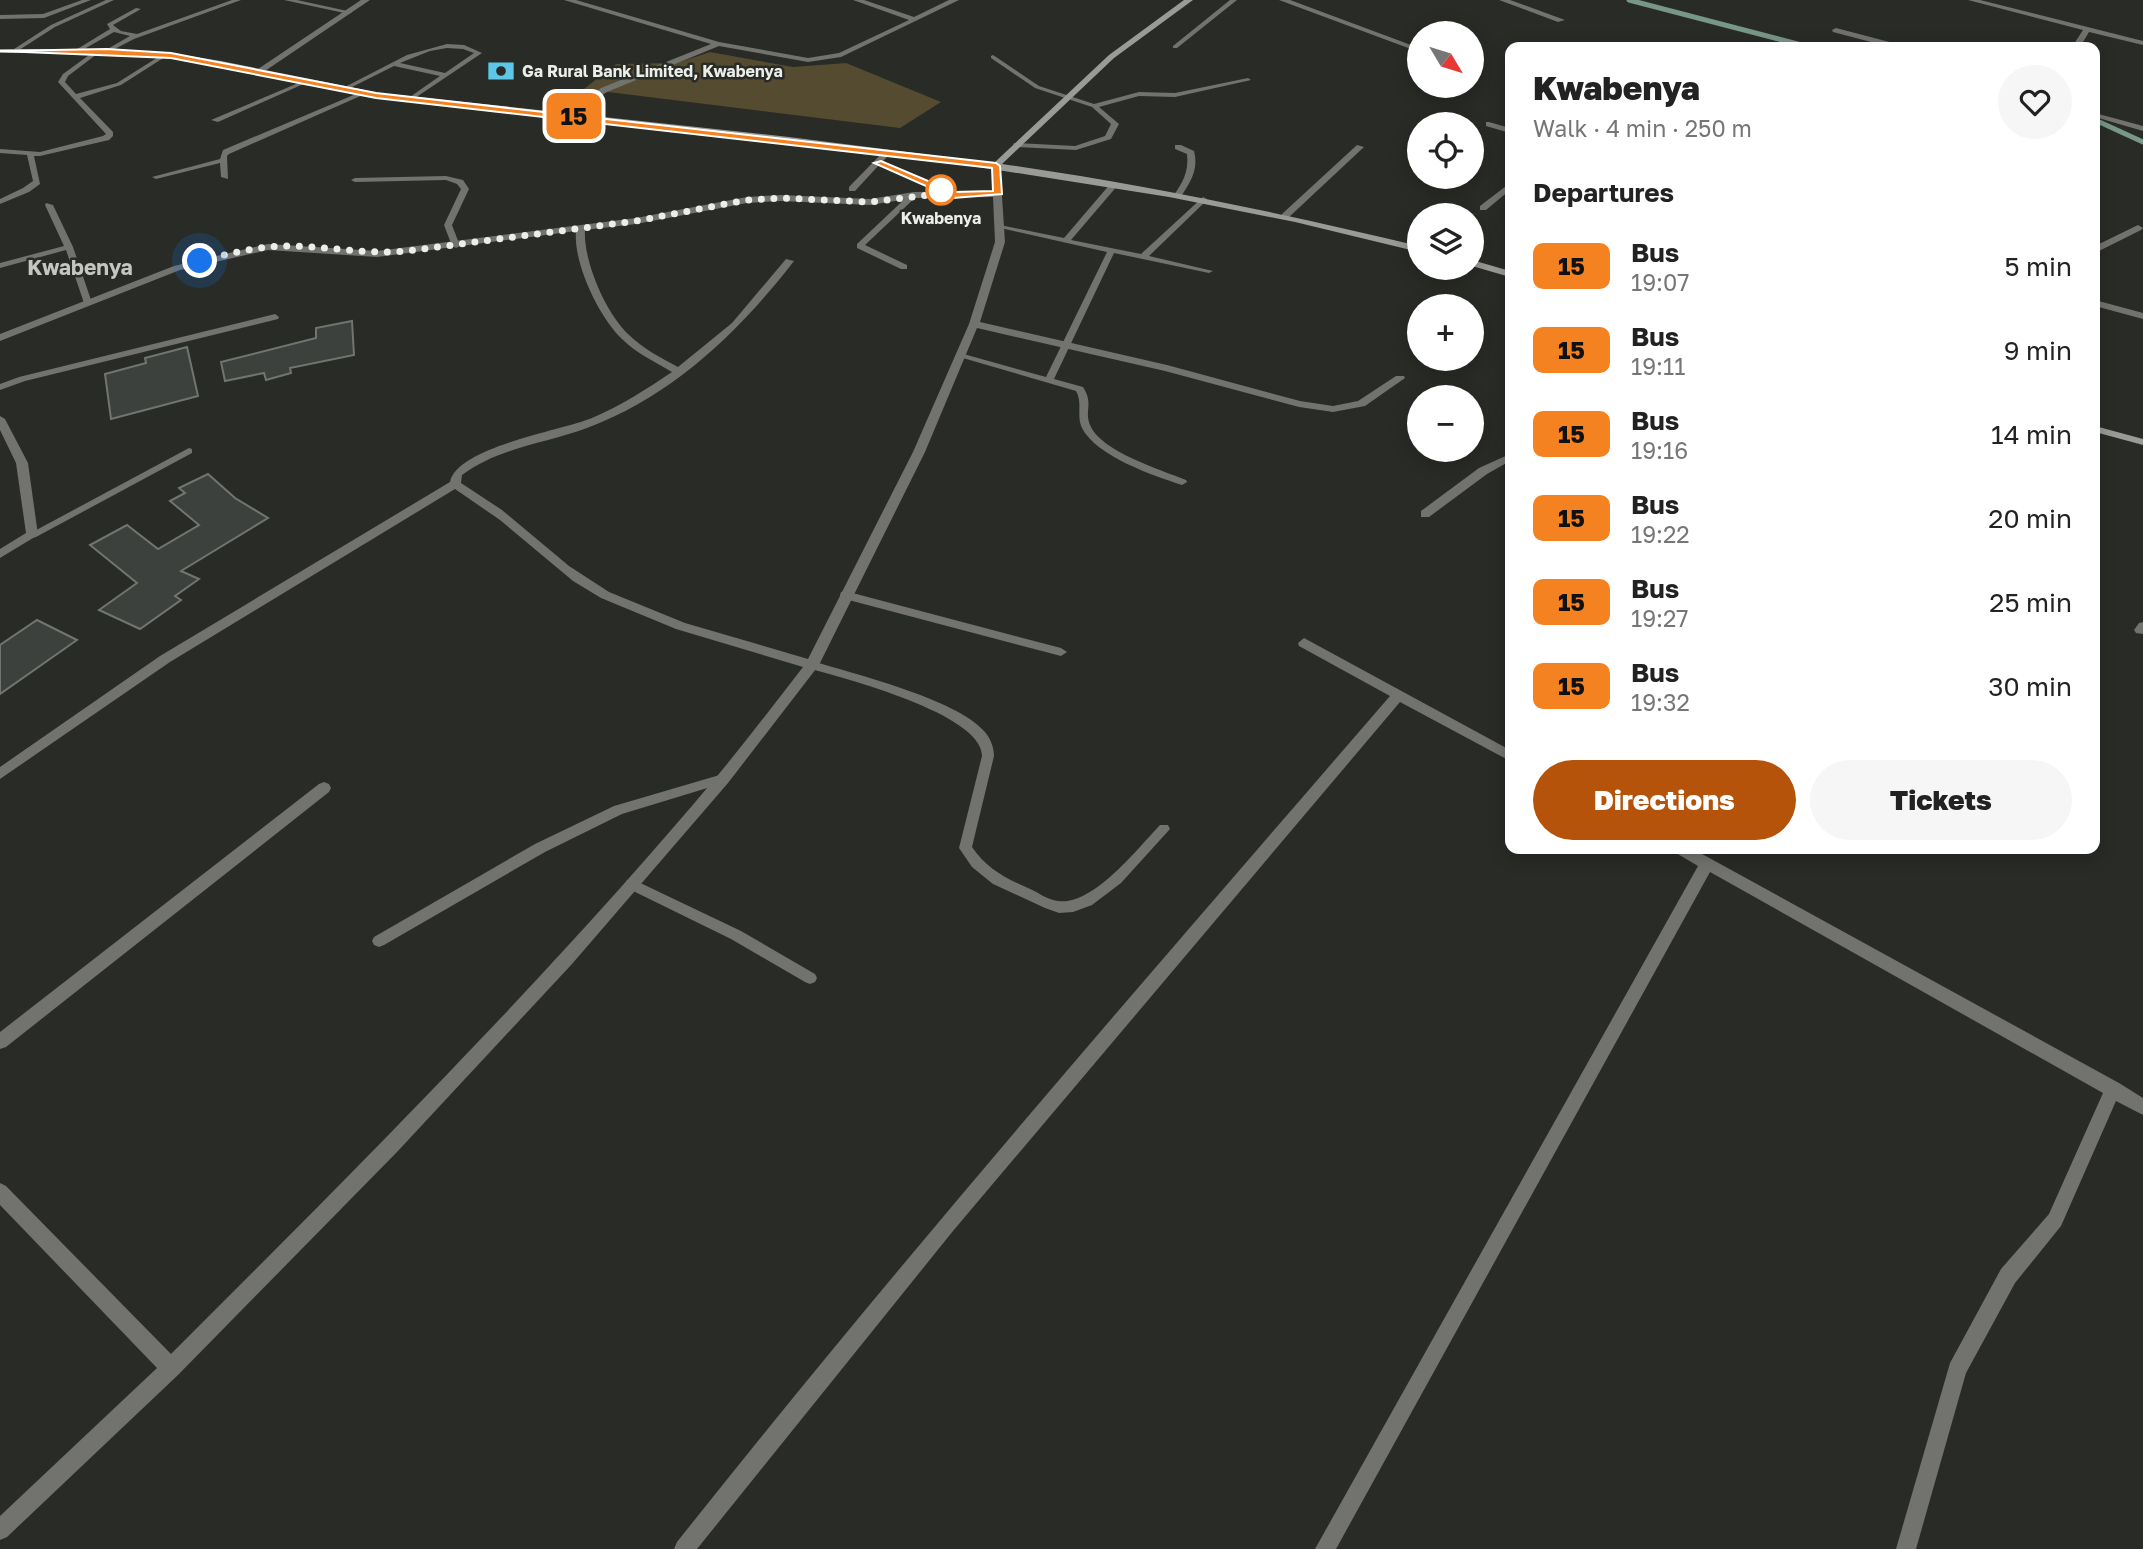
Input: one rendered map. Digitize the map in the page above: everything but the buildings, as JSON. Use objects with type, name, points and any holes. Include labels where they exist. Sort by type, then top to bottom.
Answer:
[{"type":"main road","points":[[996,166],[1067,96],[1139,33],[1189,0]]},
{"type":"main road","points":[[0,51],[103,51],[165,55],[363,93],[996,166],[1203,198],[1407,247]]},
{"type":"main road","points":[[1484,266],[1505,271]]},
{"type":"main road","points":[[2100,430],[2143,442]]},
{"type":"street","points":[[259,71],[366,0]]},
{"type":"street","points":[[568,0],[718,44],[792,60],[823,59],[862,46],[955,0]]},
{"type":"street","points":[[857,0],[914,19]]},
{"type":"street","points":[[1283,0],[1407,46]]},
{"type":"street","points":[[1503,0],[1561,20]]},
{"type":"street","points":[[1972,0],[2143,43]]},
{"type":"street","points":[[2079,42],[2087,29]]},
{"type":"street","points":[[1836,30],[1880,42]]},
{"type":"street","points":[[567,115],[604,90],[718,44]]},
{"type":"street","points":[[2100,116],[2143,129]]},
{"type":"street","points":[[1489,124],[1505,129]]},
{"type":"street","points":[[0,1530],[171,1368],[391,1146],[566,959],[632,884],[723,779],[812,665],[919,452],[974,324],[994,269],[1000,227],[996,166]]},
{"type":"street","points":[[1484,207],[1505,190]]},
{"type":"street","points":[[0,338],[189,264],[258,248],[286,246],[377,254],[581,228],[747,200],[781,198],[870,202],[914,195],[998,194]]},
{"type":"street","points":[[581,228],[579,247],[606,311],[624,336],[677,371]]},
{"type":"street","points":[[2100,247],[2138,228]]},
{"type":"street","points":[[0,774],[165,659],[455,484],[457,474],[490,452],[600,418],[677,371],[728,333],[789,261]]},
{"type":"street","points":[[2100,304],[2143,316]]},
{"type":"street","points":[[974,324],[1167,369],[1299,404],[1333,409],[1361,404],[1400,378]]},
{"type":"street","points":[[0,419],[22,463],[32,535],[0,554]]},
{"type":"street","points":[[1425,514],[1483,471],[1505,460]]},
{"type":"street","points":[[455,484],[502,515],[555,561],[604,594],[689,631],[722,636],[812,665]]},
{"type":"street","points":[[1304,643],[1505,753]]},
{"type":"street","points":[[684,1549],[1020,1139],[1398,695]]},
{"type":"street","points":[[0,1042],[324,788]]},
{"type":"street","points":[[1690,854],[2143,1107]]},
{"type":"street","points":[[1325,1549],[1707,863]]},
{"type":"street","points":[[1906,1549],[1957,1370],[2008,1276],[2056,1220],[2113,1089]]},
{"type":"street","points":[[2,1197],[171,1368]]},
{"type":"lane","points":[[0,18],[44,16],[88,0]]},
{"type":"lane","points":[[14,51],[53,26],[111,0]]},
{"type":"lane","points":[[0,151],[30,154],[97,142],[110,134],[61,82],[65,75],[103,51],[238,0]]},
{"type":"lane","points":[[288,0],[349,12]]},
{"type":"lane","points":[[1175,47],[1234,0]]},
{"type":"lane","points":[[138,9],[109,25],[138,36]]},
{"type":"lane","points":[[77,51],[114,29]]},
{"type":"lane","points":[[342,90],[441,46],[479,53],[410,99]]},
{"type":"lane","points":[[74,97],[119,84],[165,55]]},
{"type":"lane","points":[[993,57],[1037,87],[1094,106],[1115,124],[1108,136],[1095,144],[1076,148],[1017,145]]},
{"type":"lane","points":[[396,64],[447,75]]},
{"type":"lane","points":[[1094,106],[1139,94],[1175,95],[1248,80]]},
{"type":"lane","points":[[215,120],[305,82]]},
{"type":"lane","points":[[225,177],[223,156],[231,149],[310,118],[363,93]]},
{"type":"lane","points":[[1177,196],[1188,181],[1193,163],[1191,153],[1178,147]]},
{"type":"lane","points":[[1285,216],[1360,147]]},
{"type":"lane","points":[[852,189],[888,152]]},
{"type":"lane","points":[[0,201],[37,182],[30,154]]},
{"type":"lane","points":[[156,177],[223,160]]},
{"type":"lane","points":[[878,163],[953,195]]},
{"type":"lane","points":[[355,180],[446,178],[460,181],[465,189],[448,225],[456,246]]},
{"type":"lane","points":[[1066,241],[1114,185]]},
{"type":"lane","points":[[904,267],[860,246],[914,195]]},
{"type":"lane","points":[[1143,257],[1203,198]]},
{"type":"lane","points":[[49,205],[69,247],[88,303]]},
{"type":"lane","points":[[1000,227],[1209,271]]},
{"type":"lane","points":[[0,266],[69,247]]},
{"type":"lane","points":[[1050,378],[1111,251]]},
{"type":"lane","points":[[0,387],[275,317]]},
{"type":"lane","points":[[960,356],[1050,378],[1080,389],[1087,399],[1084,424],[1093,436],[1111,450],[1182,482]]},
{"type":"lane","points":[[32,535],[190,450]]},
{"type":"lane","points":[[845,595],[1061,652]]},
{"type":"lane","points":[[812,665],[935,705],[981,731],[989,749],[965,848],[976,866],[998,882],[1060,907],[1082,904],[1100,893],[1164,829]]},
{"type":"lane","points":[[379,941],[540,848],[618,810],[723,779]]},
{"type":"lane","points":[[632,884],[736,935],[810,978]]},
{"type":"shaded area","points":[[710,52],[793,67],[846,63],[941,102],[900,128],[584,89],[616,64],[677,63]]},
{"type":"waterway","points":[[1629,0],[1790,42]]},
{"type":"waterway","points":[[2100,122],[2143,142]]},
{"type":"bus line","name":"15","points":[[0,51],[126,51],[171,55],[376,95],[941,158],[996,166],[998,194],[953,195],[888,170],[878,163]]},
{"type":"place","name":"Ga Rural Bank Limited, Kwabenya","points":[[501,71]]},
{"type":"place","name":"Kwabenya","points":[[941,190]]},
{"type":"district","name":"Kwabenya","points":[[80,268]]},
{"type":"route","points":[[200,261],[249,250],[286,246],[377,254],[636,221],[747,200],[781,198],[870,202],[937,194],[941,190]]}]
